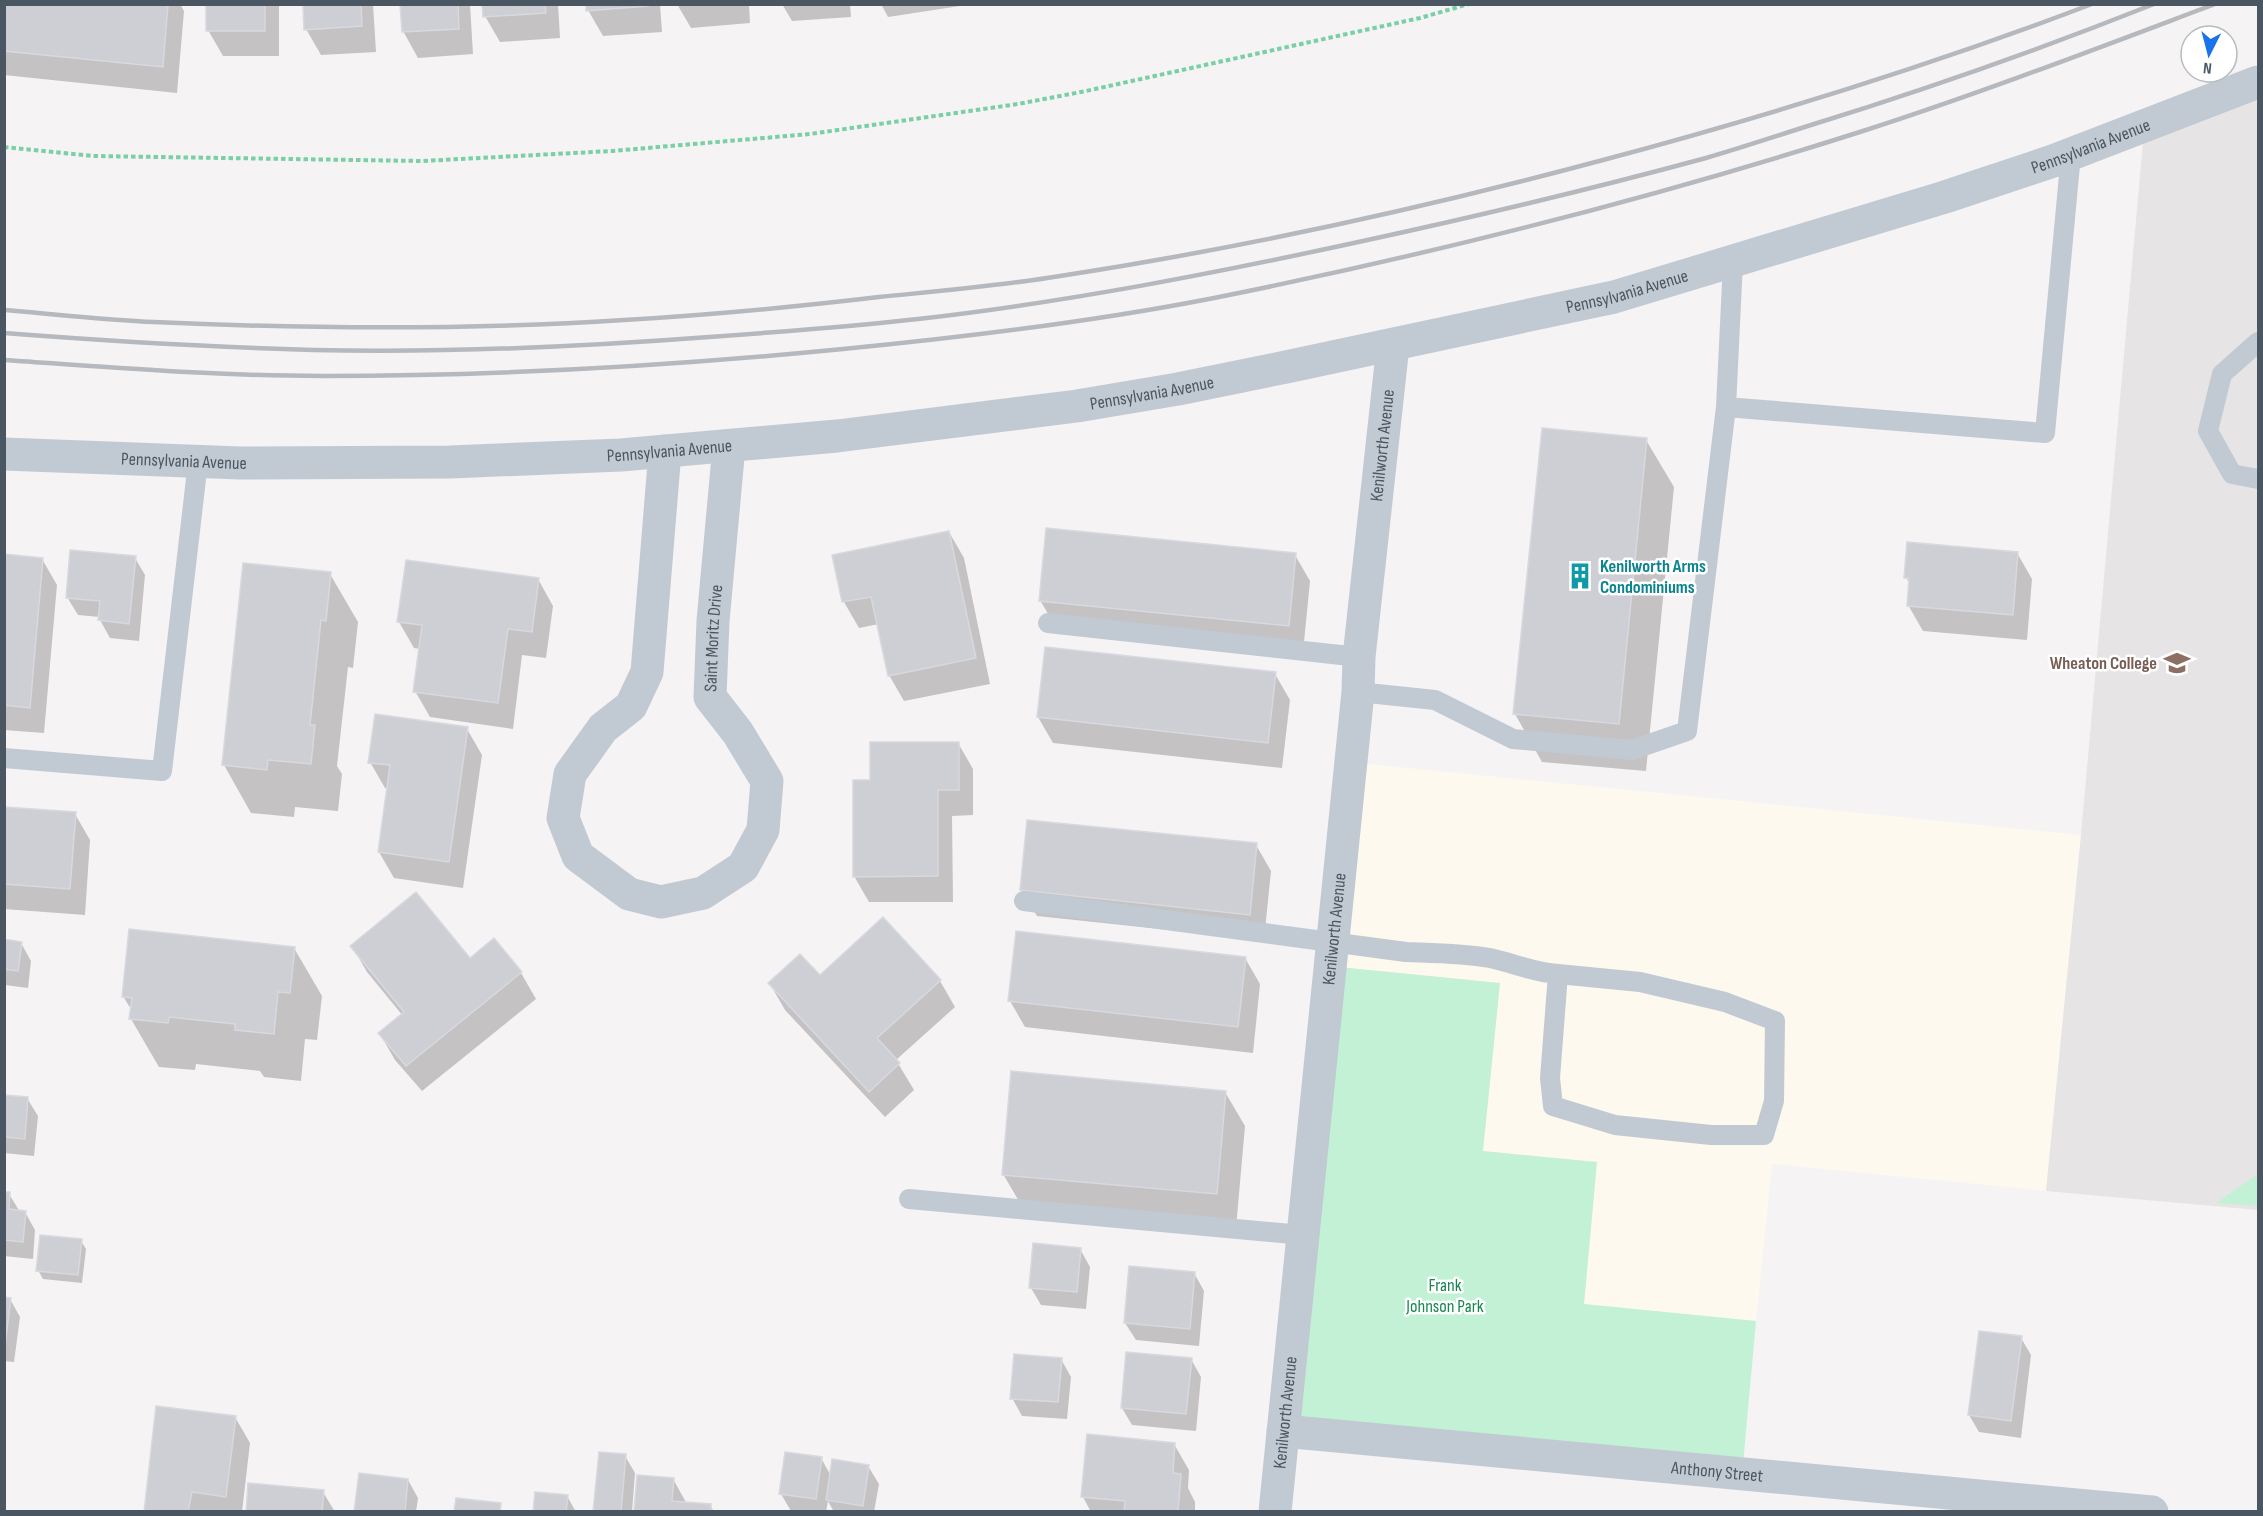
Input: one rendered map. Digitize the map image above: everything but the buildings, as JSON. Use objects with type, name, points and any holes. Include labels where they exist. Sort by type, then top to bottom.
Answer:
[{"type":"street","name":"Pennsylvania Avenue","points":[[4,454],[198,462],[450,462],[621,455],[917,427],[1077,406],[1178,389],[1614,297],[1946,197],[2072,154],[2259,82]]},
{"type":"street","name":"Kenilworth Avenue","points":[[1275,1512],[1358,692],[1359,657],[1393,345]]},
{"type":"street","name":"Saint Moritz Drive","points":[[665,451],[647,672],[631,706],[603,729],[570,774],[563,818],[578,856],[629,894],[661,902],[704,893],[743,867],[763,830],[767,781],[738,733],[710,697],[713,621],[729,446]]},
{"type":"street","name":"Anthony Street","points":[[1282,1431],[2152,1512]]},
{"type":"lane","points":[[1726,407],[2045,433],[2072,154]]},
{"type":"lane","points":[[1358,692],[1435,700],[1513,738],[1632,750],[1687,731],[1726,407],[1733,262]]},
{"type":"lane","points":[[2258,343],[2222,374],[2208,431],[2232,474],[2259,479]]},
{"type":"lane","points":[[4,758],[162,771],[198,462]]},
{"type":"lane","points":[[1048,623],[1359,657]]},
{"type":"lane","points":[[1024,902],[1406,952],[1458,953],[1490,958],[1546,973],[1558,974],[1640,982],[1725,1002],[1775,1021],[1774,1101],[1764,1135],[1712,1135],[1615,1125],[1553,1106],[1550,1078],[1558,974]]},
{"type":"lane","points":[[909,1199],[1303,1235]]},
{"type":"path","points":[[4,147],[93,156],[422,161],[612,151],[810,134],[1018,104],[1074,93],[1409,20],[1469,4]]},
{"type":"shaded area","name":"Wheaton College","points":[[2258,98],[2258,1210],[2046,1191],[2081,835],[2143,142]]},
{"type":"shaded area","points":[[1359,763],[2081,835],[2046,1191],[1772,1164],[1756,1321],[1584,1304],[1597,1162],[1483,1151],[1500,983],[1339,967]]},
{"type":"green space","name":"Frank Johnson Park","points":[[1339,967],[1500,983],[1483,1151],[1597,1162],[1584,1304],[1756,1321],[1743,1464],[1294,1421]]},
{"type":"green space","points":[[2258,1174],[2258,1206],[2216,1203]]},
{"type":"railway","points":[[4,310],[116,320],[212,324],[330,327],[507,326],[720,313],[1037,280],[1265,240],[1536,178],[1727,126],[1849,88],[1971,48],[2092,4]]},
{"type":"railway","points":[[4,333],[274,349],[462,350],[610,344],[814,329],[918,319],[1030,304],[1142,286],[1406,232],[1706,158],[1941,83],[2154,4]]},
{"type":"railway","points":[[4,360],[163,371],[282,376],[518,372],[648,365],[843,349],[1076,322],[1214,298],[1378,263],[1703,180],[1907,116],[2039,70],[2215,4]]},
{"type":"place","name":"Kenilworth Arms Condominiums","points":[[1580,576]]},
{"type":"place","name":"Wheaton College","points":[[2177,663]]}]
